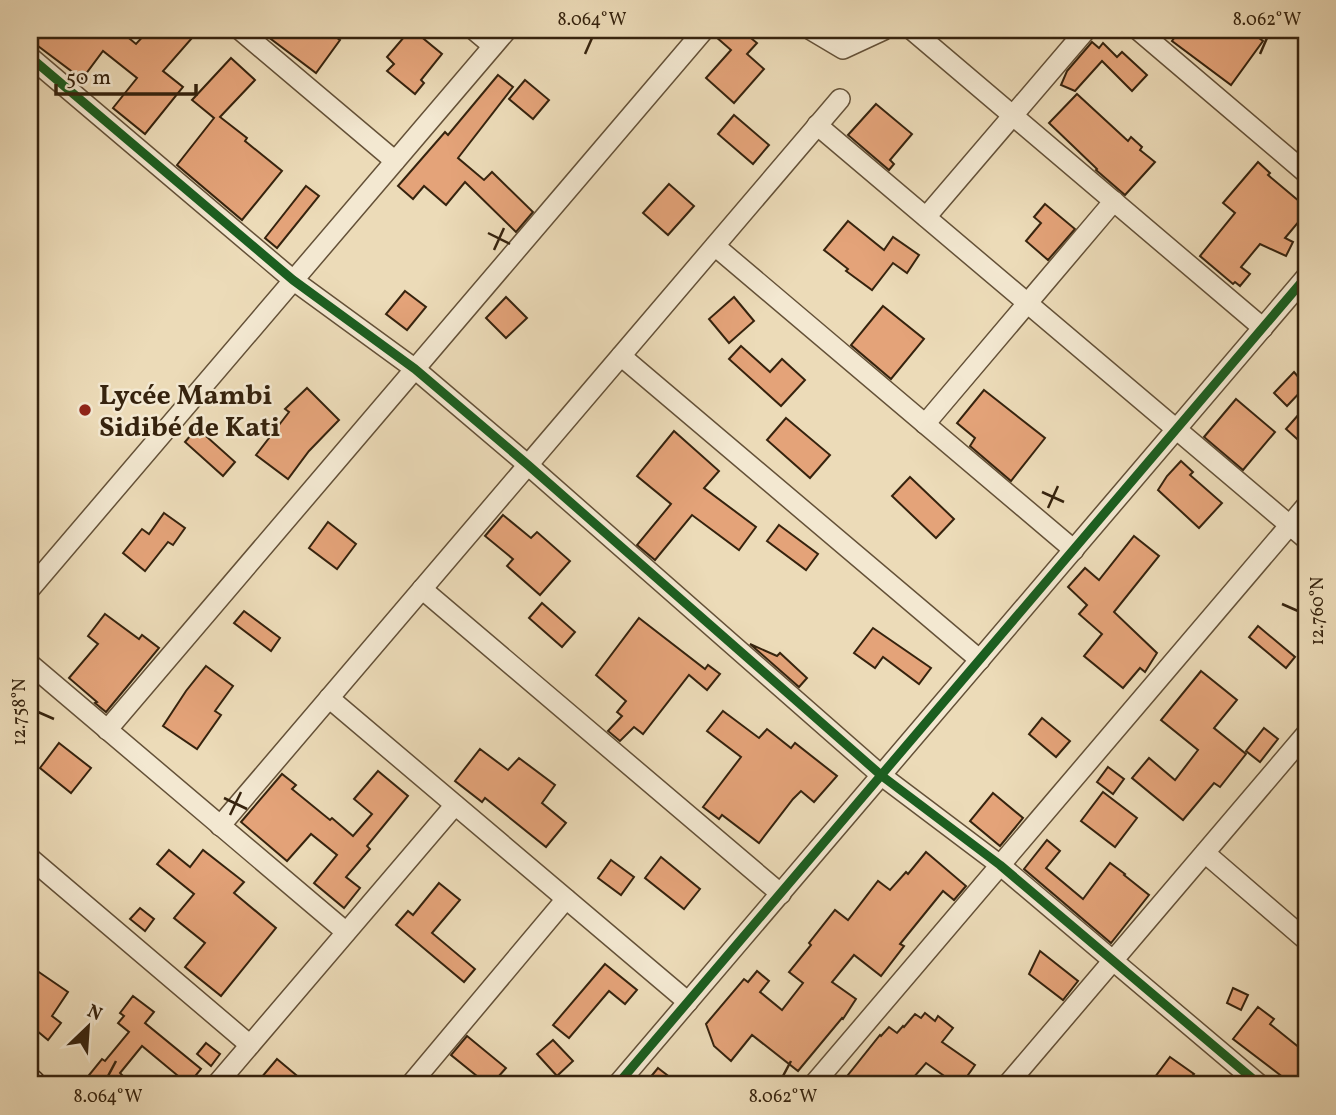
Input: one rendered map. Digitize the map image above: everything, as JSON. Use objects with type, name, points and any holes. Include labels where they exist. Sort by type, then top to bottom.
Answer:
[{"type":"street","points":[[240,30],[395,161]]},
{"type":"street","points":[[474,30],[493,46]]},
{"type":"street","points":[[30,589],[507,30]]},
{"type":"street","points":[[107,730],[704,30]]},
{"type":"street","points":[[811,30],[843,49],[884,30]]},
{"type":"street","points":[[912,30],[1263,328]]},
{"type":"street","points":[[926,217],[1086,30]]},
{"type":"street","points":[[1138,30],[1306,173]]},
{"type":"street","points":[[30,57],[294,279],[415,369],[882,776],[1000,865],[1260,1085]]},
{"type":"street","points":[[220,826],[840,99]]},
{"type":"street","points":[[817,125],[1306,539]]},
{"type":"street","points":[[925,424],[1114,201]]},
{"type":"street","points":[[715,246],[1074,550]]},
{"type":"street","points":[[617,1085],[1306,277]]},
{"type":"street","points":[[621,356],[980,660]]},
{"type":"street","points":[[813,1085],[1306,506]]},
{"type":"street","points":[[422,589],[781,894]]},
{"type":"street","points":[[30,664],[346,932]]},
{"type":"street","points":[[329,698],[688,1002]]},
{"type":"street","points":[[1010,1084],[1205,853],[1304,742]]},
{"type":"street","points":[[216,1085],[455,805]]},
{"type":"street","points":[[1205,853],[1306,940]]},
{"type":"street","points":[[30,858],[250,1045]]},
{"type":"street","points":[[410,1085],[566,899]]},
{"type":"building","points":[[30,30],[119,30],[136,44],[149,30],[199,30],[163,71],[183,87],[145,134],[113,108],[137,78],[103,51],[82,79],[30,40]]},
{"type":"building","points":[[259,30],[325,30],[340,40],[316,73]]},
{"type":"building","points":[[410,30],[442,54],[421,80],[424,83],[415,94],[387,71],[394,64],[387,57]]},
{"type":"building","points":[[716,30],[741,30],[757,43],[747,54],[764,69],[734,103],[706,78],[731,50],[715,36]]},
{"type":"building","points":[[1180,30],[1248,30],[1263,41],[1231,85],[1172,41]]},
{"type":"building","points":[[1092,42],[1099,48],[1103,43],[1117,57],[1122,52],[1147,75],[1132,91],[1102,61],[1075,91],[1061,85],[1067,71]]},
{"type":"building","points":[[231,58],[255,80],[220,117],[282,171],[242,220],[177,165],[214,118],[192,100]]},
{"type":"building","points":[[498,75],[513,87],[458,158],[484,180],[492,172],[533,212],[516,232],[465,182],[446,205],[424,186],[413,199],[398,186],[445,132],[448,135]]},
{"type":"building","points":[[525,80],[549,100],[533,119],[509,99]]},
{"type":"building","points":[[1077,94],[1128,141],[1131,137],[1142,147],[1140,150],[1155,162],[1125,195],[1049,123]]},
{"type":"building","points":[[876,104],[912,134],[890,160],[894,164],[889,170],[848,135]]},
{"type":"building","points":[[734,115],[769,145],[753,164],[718,134]]},
{"type":"building","points":[[1258,162],[1270,173],[1268,175],[1306,207],[1306,213],[1285,238],[1293,242],[1286,256],[1260,244],[1241,267],[1250,274],[1240,286],[1235,282],[1233,284],[1200,256],[1235,213],[1223,203]]},
{"type":"building","points":[[669,184],[694,206],[668,235],[643,213]]},
{"type":"building","points":[[306,186],[319,196],[277,248],[265,238]]},
{"type":"building","points":[[1045,204],[1075,229],[1048,260],[1026,241],[1041,223],[1034,217]]},
{"type":"building","points":[[848,221],[884,250],[893,237],[919,255],[907,273],[893,263],[872,290],[824,250]]},
{"type":"building","points":[[405,291],[426,307],[407,330],[386,314]]},
{"type":"building","points":[[506,297],[527,318],[506,338],[486,318]]},
{"type":"building","points":[[734,297],[754,321],[729,343],[709,319]]},
{"type":"building","points":[[883,306],[924,339],[891,379],[851,345]]},
{"type":"building","points":[[741,346],[770,372],[782,359],[805,380],[781,406],[729,359]]},
{"type":"building","points":[[1294,372],[1306,386],[1287,406],[1274,393]]},
{"type":"building","points":[[307,388],[339,420],[309,451],[288,479],[256,455],[289,412],[285,409]]},
{"type":"building","points":[[984,390],[1045,438],[1011,481],[970,446],[975,438],[957,423]]},
{"type":"building","points":[[1236,399],[1275,432],[1243,470],[1204,437]]},
{"type":"building","points":[[1306,406],[1306,447],[1286,429]]},
{"type":"building","points":[[786,418],[830,455],[810,478],[767,440]]},
{"type":"building","points":[[197,428],[235,462],[223,476],[185,442]]},
{"type":"building","points":[[674,431],[719,471],[704,488],[756,527],[739,550],[692,515],[655,560],[637,545],[671,504],[637,476]]},
{"type":"building","points":[[1181,461],[1193,472],[1190,475],[1222,503],[1199,528],[1158,490]]},
{"type":"building","points":[[910,477],[954,519],[936,538],[892,496]]},
{"type":"building","points":[[164,513],[185,528],[173,545],[168,542],[145,571],[123,553],[142,529],[149,534]]},
{"type":"building","points":[[503,515],[531,538],[537,532],[570,561],[540,595],[507,566],[513,559],[485,536]]},
{"type":"building","points":[[328,522],[356,544],[337,569],[309,548]]},
{"type":"building","points":[[779,525],[818,554],[806,570],[767,541]]},
{"type":"building","points":[[1134,536],[1159,556],[1114,612],[1157,653],[1145,672],[1140,668],[1123,688],[1084,656],[1102,634],[1079,614],[1087,605],[1068,587],[1085,568],[1099,580]]},
{"type":"building","points":[[542,603],[575,632],[562,647],[529,618]]},
{"type":"building","points":[[244,611],[280,638],[271,651],[234,623]]},
{"type":"building","points":[[105,614],[139,639],[142,635],[159,648],[106,712],[69,678],[98,644],[88,636]]},
{"type":"building","points":[[639,618],[705,669],[708,665],[720,674],[707,690],[689,675],[643,734],[634,727],[620,741],[608,731],[622,716],[617,712],[626,701],[596,675]]},
{"type":"building","points":[[1258,626],[1295,657],[1286,668],[1249,637]]},
{"type":"building","points":[[873,628],[931,668],[919,684],[883,657],[875,668],[854,653]]},
{"type":"building","points":[[750,644],[777,656],[780,653],[807,678],[799,687]]},
{"type":"building","points":[[206,666],[233,686],[215,711],[221,715],[197,749],[163,726]]},
{"type":"building","points":[[1201,671],[1237,700],[1214,728],[1246,754],[1220,787],[1214,783],[1183,820],[1132,778],[1149,758],[1175,780],[1198,750],[1161,720]]},
{"type":"building","points":[[723,711],[759,738],[767,729],[791,748],[795,743],[837,776],[814,802],[801,791],[759,843],[722,815],[719,819],[703,807],[741,757],[707,731]]},
{"type":"building","points":[[1042,718],[1070,741],[1056,757],[1029,734]]},
{"type":"building","points":[[1264,728],[1278,739],[1260,762],[1246,751]]},
{"type":"building","points":[[59,743],[91,768],[71,793],[40,768]]},
{"type":"building","points":[[480,749],[508,770],[519,758],[555,785],[542,803],[566,823],[546,847],[485,798],[482,802],[455,781]]},
{"type":"building","points":[[1108,767],[1124,779],[1113,794],[1097,782]]},
{"type":"building","points":[[378,771],[408,796],[367,846],[370,849],[346,877],[360,888],[344,908],[314,883],[337,855],[311,834],[287,861],[241,822],[282,774],[296,785],[292,789],[353,836],[372,814],[354,799]]},
{"type":"building","points":[[1103,792],[1137,818],[1115,847],[1081,821]]},
{"type":"building","points":[[993,793],[1023,818],[1000,846],[970,821]]},
{"type":"building","points":[[1047,840],[1060,851],[1046,868],[1083,899],[1110,863],[1149,895],[1111,943],[1024,869]]},
{"type":"building","points":[[169,850],[190,867],[203,850],[244,882],[234,893],[276,928],[221,996],[185,967],[205,943],[174,918],[194,894],[157,864]]},
{"type":"building","points":[[926,852],[966,886],[954,900],[943,891],[900,944],[904,946],[881,976],[854,955],[832,982],[856,999],[843,1019],[798,1071],[752,1035],[731,1061],[714,1046],[706,1024],[744,979],[748,982],[757,971],[769,981],[760,992],[782,1010],[803,983],[789,972],[835,910],[848,920],[878,881],[890,890]]},
{"type":"building","points":[[661,857],[700,889],[684,909],[645,878]]},
{"type":"building","points":[[611,860],[634,877],[621,895],[598,878]]},
{"type":"building","points":[[439,883],[460,900],[432,933],[475,969],[464,982],[396,925],[408,911],[413,915]]},
{"type":"building","points":[[140,908],[154,919],[145,931],[130,919]]},
{"type":"building","points":[[1040,951],[1078,981],[1063,1000],[1029,974]]},
{"type":"building","points":[[605,964],[637,990],[625,1004],[609,991],[569,1038],[553,1025]]},
{"type":"building","points":[[30,966],[68,992],[52,1016],[61,1023],[48,1040],[30,1025]]},
{"type":"building","points":[[1233,988],[1248,995],[1241,1010],[1227,1003]]},
{"type":"building","points":[[133,996],[154,1012],[145,1023],[201,1069],[188,1085],[175,1077],[177,1075],[142,1046],[120,1073],[124,1077],[117,1085],[81,1085],[129,1032],[118,1023],[124,1016],[120,1013]]},
{"type":"building","points":[[1258,1007],[1274,1019],[1270,1024],[1306,1053],[1306,1085],[1292,1077],[1288,1081],[1233,1039]]},
{"type":"building","points":[[925,1013],[935,1021],[938,1016],[953,1028],[942,1042],[975,1065],[961,1085],[957,1085],[926,1063],[907,1085],[840,1085],[889,1027],[897,1033],[915,1014],[921,1018]]},
{"type":"building","points":[[467,1036],[506,1068],[491,1085],[451,1055]]},
{"type":"building","points":[[553,1040],[573,1061],[557,1076],[537,1054]]},
{"type":"building","points":[[206,1043],[220,1054],[211,1066],[197,1054]]},
{"type":"building","points":[[1170,1057],[1194,1074],[1185,1085],[1149,1085]]},
{"type":"building","points":[[277,1059],[308,1085],[255,1085]]},
{"type":"building","points":[[658,1068],[680,1085],[644,1085]]},
{"type":"cycle path","points":[[30,57],[293,280],[415,369],[882,776],[1000,865],[1260,1085]]},
{"type":"cycle path","points":[[617,1085],[1306,277]]},
{"type":"place","name":"Lycée Mambi Sidibé de Kati","points":[[85,410]]}]
